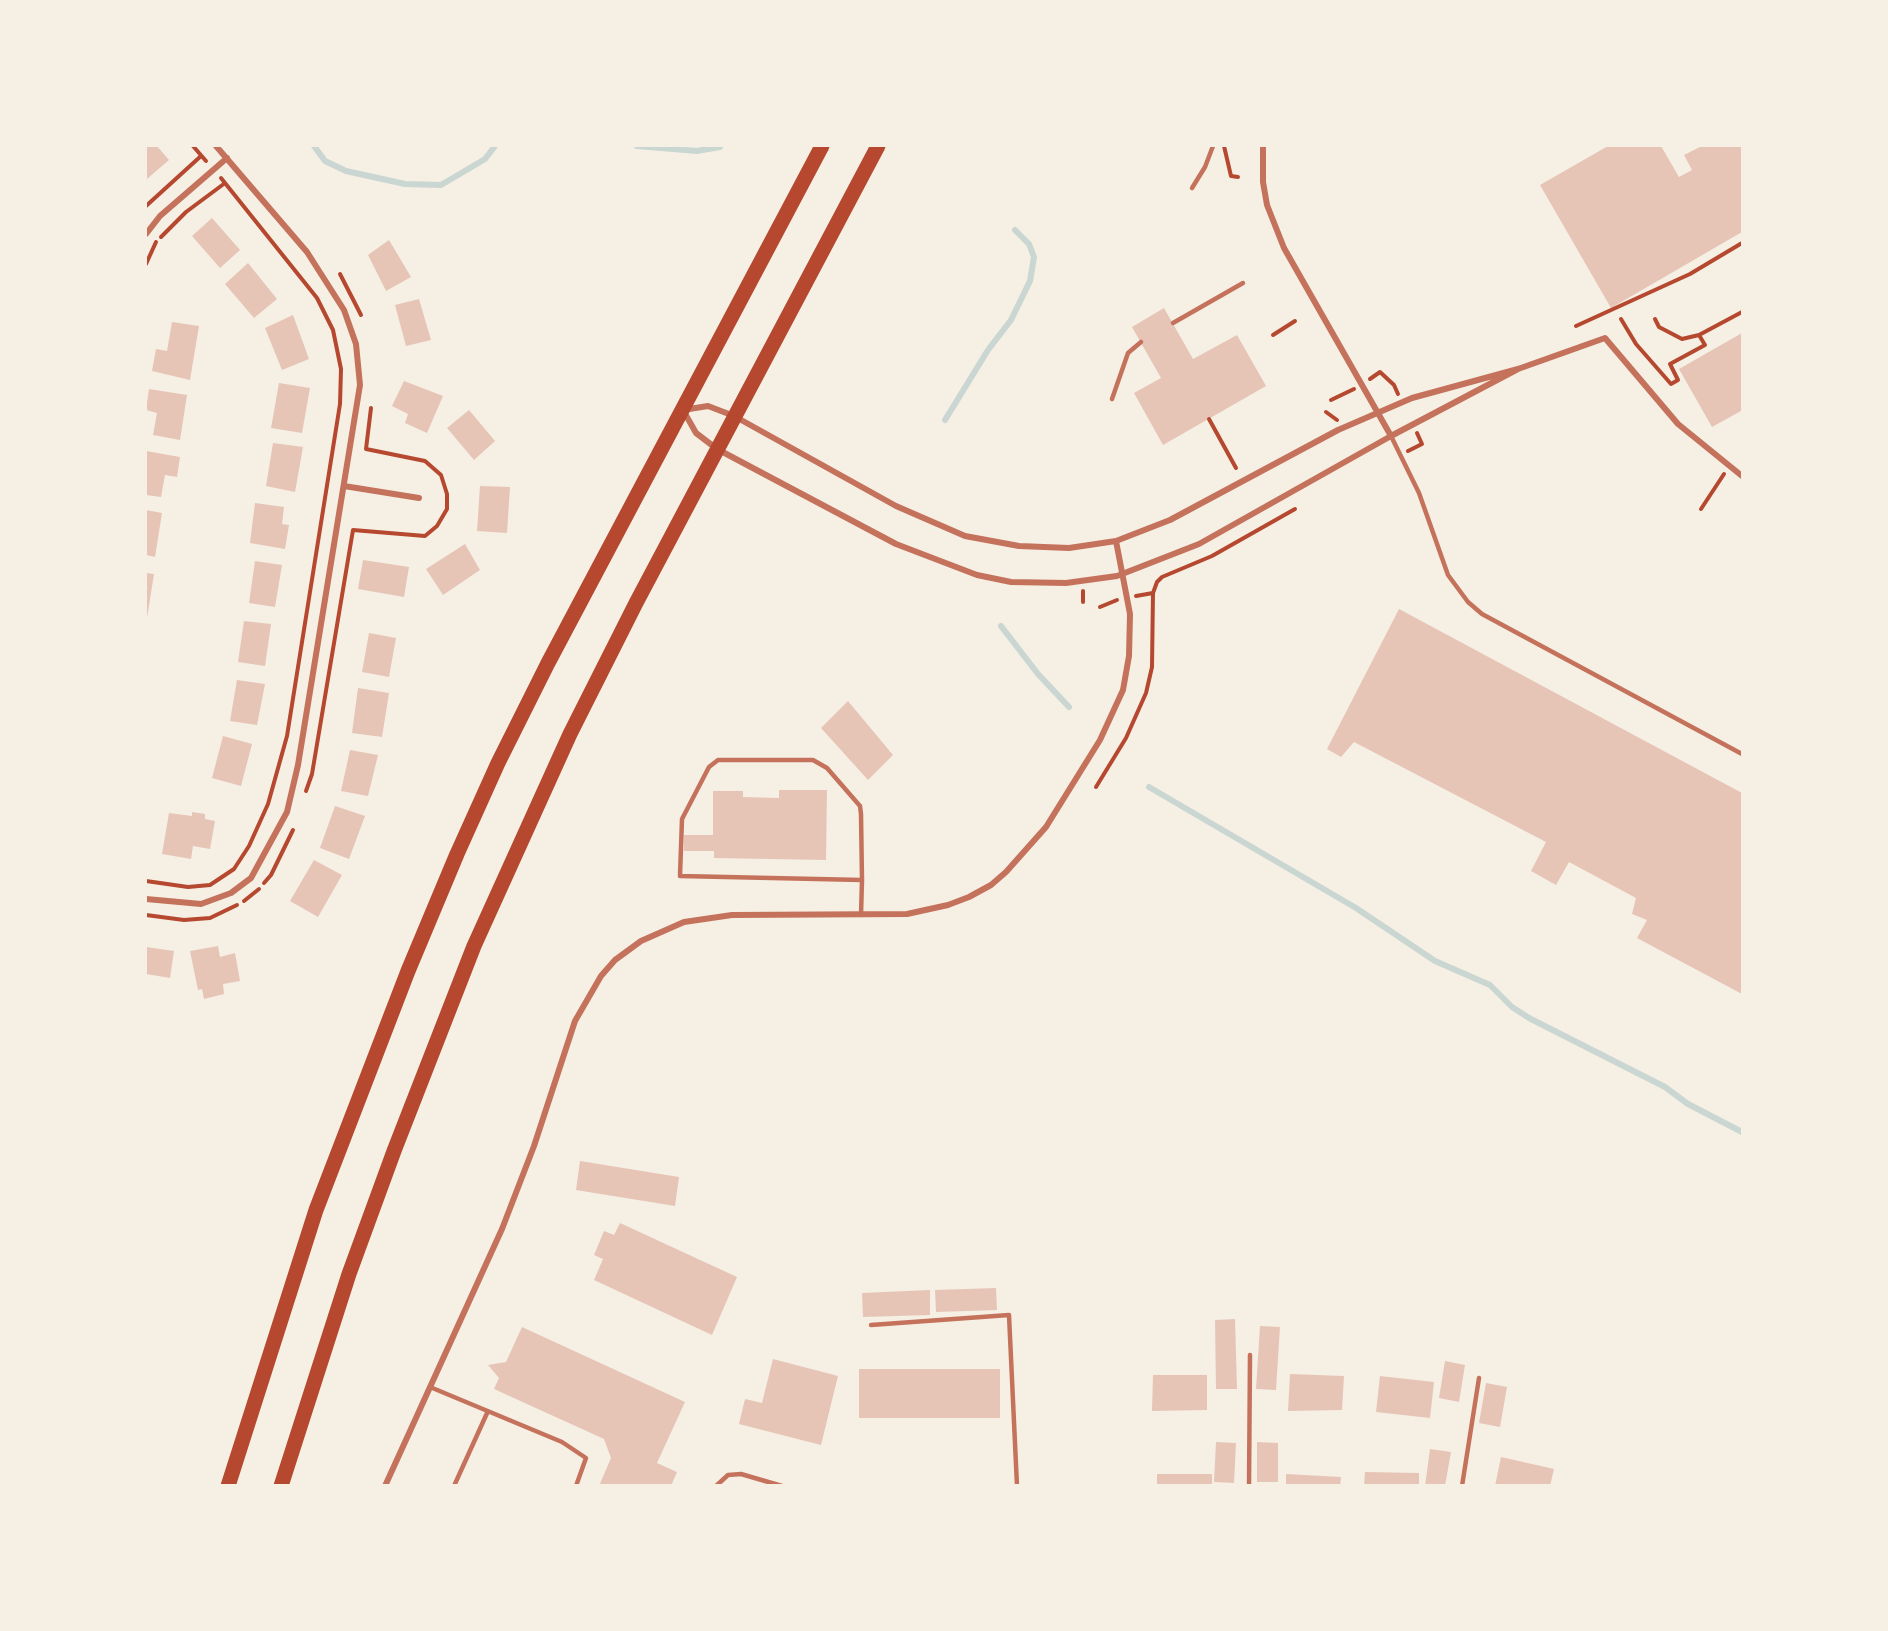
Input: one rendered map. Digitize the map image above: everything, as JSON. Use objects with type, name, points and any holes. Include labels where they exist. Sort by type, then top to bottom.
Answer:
[{"type":"highway","points":[[228,1485],[316,1210],[417,950],[498,763],[822,146]]},
{"type":"highway","points":[[281,1485],[349,1274],[474,946],[570,734],[734,416],[878,146]]},
{"type":"street","points":[[146,899],[201,904],[231,893],[250,878],[287,812],[298,765],[360,386],[356,344],[344,310],[307,252],[216,146]]},
{"type":"street","points":[[1263,146],[1263,182],[1267,205],[1284,248],[1390,436]]},
{"type":"street","points":[[146,234],[160,216],[227,158]]},
{"type":"street","points":[[1518,369],[1390,436],[1199,544],[1124,573],[1083,582],[1011,582],[950,566],[896,544],[717,449],[696,433],[683,410],[708,406],[734,416],[896,506],[965,536],[996,543],[1069,548],[1116,541],[1170,520],[1377,412],[1450,386],[1518,369],[1605,338],[1666,411],[1695,440],[1743,476]]},
{"type":"street","points":[[344,486],[419,498]]},
{"type":"street","points":[[385,1485],[502,1229],[534,1146],[575,1021],[588,995],[615,960],[661,930],[706,917],[861,915],[928,911],[969,897],[991,885],[1006,872],[1046,827],[1100,740],[1123,690],[1130,638],[1124,573],[1116,541]]},
{"type":"lane","points":[[1192,188],[1205,167],[1213,146]]},
{"type":"lane","points":[[1173,323],[1243,283]]},
{"type":"lane","points":[[1112,399],[1128,353],[1141,342]]},
{"type":"lane","points":[[1390,436],[1419,493],[1448,575],[1468,602],[1482,614],[1743,754]]},
{"type":"lane","points":[[861,915],[862,880],[860,806],[821,763],[813,760],[718,760],[709,767],[682,819],[681,876],[862,880]]},
{"type":"lane","points":[[871,1325],[1009,1315],[1017,1485]]},
{"type":"lane","points":[[1249,1485],[1250,1355]]},
{"type":"lane","points":[[1462,1485],[1479,1378]]},
{"type":"lane","points":[[430,1387],[562,1442],[586,1458],[576,1485]]},
{"type":"lane","points":[[454,1485],[488,1411]]},
{"type":"lane","points":[[716,1485],[728,1475],[741,1474],[782,1485]]},
{"type":"path","points":[[146,881],[188,887],[210,885],[234,869],[249,846],[268,804],[287,736],[340,404],[341,369],[333,330],[317,298],[193,146]]},
{"type":"path","points":[[1222,146],[1225,146],[1231,176],[1238,177]]},
{"type":"path","points":[[146,206],[201,156]]},
{"type":"path","points":[[146,264],[155,243],[186,212],[225,183]]},
{"type":"path","points":[[1576,326],[1690,274],[1743,243]]},
{"type":"path","points":[[1655,319],[1659,327],[1682,339],[1700,335],[1743,312]]},
{"type":"path","points":[[1622,319],[1636,344],[1671,384],[1678,380],[1670,364],[1705,345],[1700,335]]},
{"type":"path","points":[[1272,335],[1296,321]]},
{"type":"path","points":[[1380,372],[1394,384]]},
{"type":"path","points":[[1209,419],[1236,468]]},
{"type":"path","points":[[1701,509],[1729,467]]},
{"type":"path","points":[[1096,787],[1126,738],[1146,693],[1152,667],[1153,593],[1157,582],[1162,577],[1212,556],[1295,509]]},
{"type":"path","points":[[1083,582],[1083,602]]},
{"type":"building","points":[[146,146],[157,146],[169,160],[147,179]]},
{"type":"building","points":[[1608,146],[1661,146],[1679,177],[1692,170],[1684,155],[1702,146],[1742,146],[1742,232],[1611,308],[1540,185]]},
{"type":"building","points":[[212,218],[240,250],[220,268],[192,236]]},
{"type":"building","points":[[389,240],[411,277],[386,291],[368,255]]},
{"type":"building","points":[[248,263],[277,299],[254,318],[225,284]]},
{"type":"building","points":[[419,299],[431,340],[406,346],[395,305]]},
{"type":"building","points":[[1164,308],[1193,359],[1237,335],[1266,386],[1163,445],[1134,393],[1161,378],[1132,327]]},
{"type":"building","points":[[293,315],[309,359],[282,370],[265,328]]},
{"type":"building","points":[[172,322],[199,326],[190,380],[152,371],[156,349],[167,351]]},
{"type":"building","points":[[1742,333],[1742,414],[1741,411],[1712,427],[1679,369]]},
{"type":"building","points":[[404,381],[443,396],[427,433],[405,423],[408,414],[392,406]]},
{"type":"building","points":[[279,383],[310,388],[302,433],[271,428]]},
{"type":"building","points":[[149,389],[187,395],[180,440],[153,435],[157,413],[146,410]]},
{"type":"building","points":[[469,410],[495,441],[474,460],[447,428]]},
{"type":"building","points":[[273,443],[303,447],[295,492],[266,486]]},
{"type":"building","points":[[146,451],[180,457],[177,477],[165,475],[161,497],[146,495]]},
{"type":"building","points":[[480,486],[510,487],[507,533],[477,531]]},
{"type":"building","points":[[255,503],[284,507],[282,524],[289,525],[285,549],[250,543]]},
{"type":"building","points":[[146,510],[162,513],[155,557],[146,555]]},
{"type":"building","points":[[465,544],[480,570],[443,595],[426,569]]},
{"type":"building","points":[[363,560],[409,567],[404,597],[358,589]]},
{"type":"building","points":[[255,561],[282,565],[275,607],[249,603]]},
{"type":"building","points":[[146,573],[154,574],[147,618],[146,618]]},
{"type":"building","points":[[1399,609],[1742,793],[1742,994],[1637,938],[1647,920],[1632,914],[1636,898],[1569,862],[1556,885],[1531,871],[1546,842],[1354,742],[1341,757],[1327,749]]},
{"type":"building","points":[[244,621],[271,624],[265,666],[238,662]]},
{"type":"building","points":[[369,633],[396,638],[389,677],[362,672]]},
{"type":"building","points":[[237,680],[265,684],[257,725],[230,721]]},
{"type":"building","points":[[358,688],[389,693],[382,737],[352,733]]},
{"type":"building","points":[[848,701],[893,755],[868,780],[821,728]]},
{"type":"building","points":[[223,736],[252,744],[241,786],[212,778]]},
{"type":"building","points":[[350,750],[378,755],[368,796],[341,791]]},
{"type":"building","points":[[779,790],[827,790],[826,860],[714,858],[714,851],[684,851],[684,835],[713,835],[713,791],[743,791],[743,797],[779,798]]},
{"type":"building","points":[[335,806],[365,816],[349,859],[320,848]]},
{"type":"building","points":[[192,812],[205,814],[205,819],[215,821],[210,849],[193,846],[191,859],[162,854],[169,813],[192,816]]},
{"type":"building","points":[[314,860],[342,875],[318,917],[290,901]]},
{"type":"building","points":[[218,946],[220,957],[235,953],[240,981],[223,984],[224,994],[204,999],[202,989],[198,990],[190,951]]},
{"type":"building","points":[[146,947],[174,951],[170,978],[146,974]]},
{"type":"building","points":[[580,1161],[679,1177],[675,1206],[576,1190]]},
{"type":"building","points":[[620,1223],[737,1277],[712,1335],[594,1280],[603,1259],[594,1255],[604,1231],[614,1235]]},
{"type":"building","points":[[996,1288],[997,1310],[936,1312],[935,1290]]},
{"type":"building","points":[[930,1290],[930,1315],[863,1317],[862,1293]]},
{"type":"building","points":[[1235,1319],[1237,1389],[1216,1389],[1215,1320]]},
{"type":"building","points":[[1260,1326],[1280,1327],[1276,1390],[1256,1389]]},
{"type":"building","points":[[522,1327],[685,1402],[657,1463],[677,1472],[671,1486],[599,1486],[611,1458],[604,1439],[494,1389],[499,1378],[488,1365],[506,1362]]},
{"type":"building","points":[[773,1359],[838,1376],[821,1445],[739,1424],[745,1399],[762,1403]]},
{"type":"building","points":[[1445,1361],[1465,1365],[1459,1402],[1439,1398]]},
{"type":"building","points":[[859,1369],[1000,1369],[1000,1418],[859,1418]]},
{"type":"building","points":[[1290,1374],[1344,1376],[1342,1410],[1288,1411]]},
{"type":"building","points":[[1153,1375],[1207,1375],[1207,1410],[1152,1411]]},
{"type":"building","points":[[1380,1376],[1434,1382],[1430,1418],[1376,1412]]},
{"type":"building","points":[[1486,1383],[1507,1387],[1500,1427],[1479,1423]]},
{"type":"building","points":[[1216,1442],[1236,1443],[1234,1483],[1214,1482]]},
{"type":"building","points":[[1257,1442],[1278,1443],[1278,1482],[1257,1482]]},
{"type":"building","points":[[1430,1449],[1451,1452],[1445,1486],[1425,1486]]},
{"type":"building","points":[[1501,1457],[1554,1469],[1550,1486],[1495,1486]]},
{"type":"building","points":[[1365,1472],[1419,1473],[1419,1486],[1364,1486]]},
{"type":"building","points":[[1157,1474],[1212,1474],[1212,1486],[1157,1486]]},
{"type":"building","points":[[1286,1474],[1341,1477],[1340,1486],[1286,1486]]},
{"type":"waterway","points":[[314,146],[325,161],[346,171],[405,184],[441,185],[485,159],[495,146]]},
{"type":"waterway","points":[[637,146],[697,151],[720,147]]},
{"type":"waterway","points":[[945,420],[988,350],[1011,320],[1030,281],[1034,257],[1029,244],[1015,230]]},
{"type":"waterway","points":[[1001,626],[1038,674],[1069,707]]},
{"type":"waterway","points":[[1149,787],[1356,908],[1435,961],[1490,985],[1512,1007],[1529,1018],[1665,1087],[1688,1104],[1742,1132]]}]
